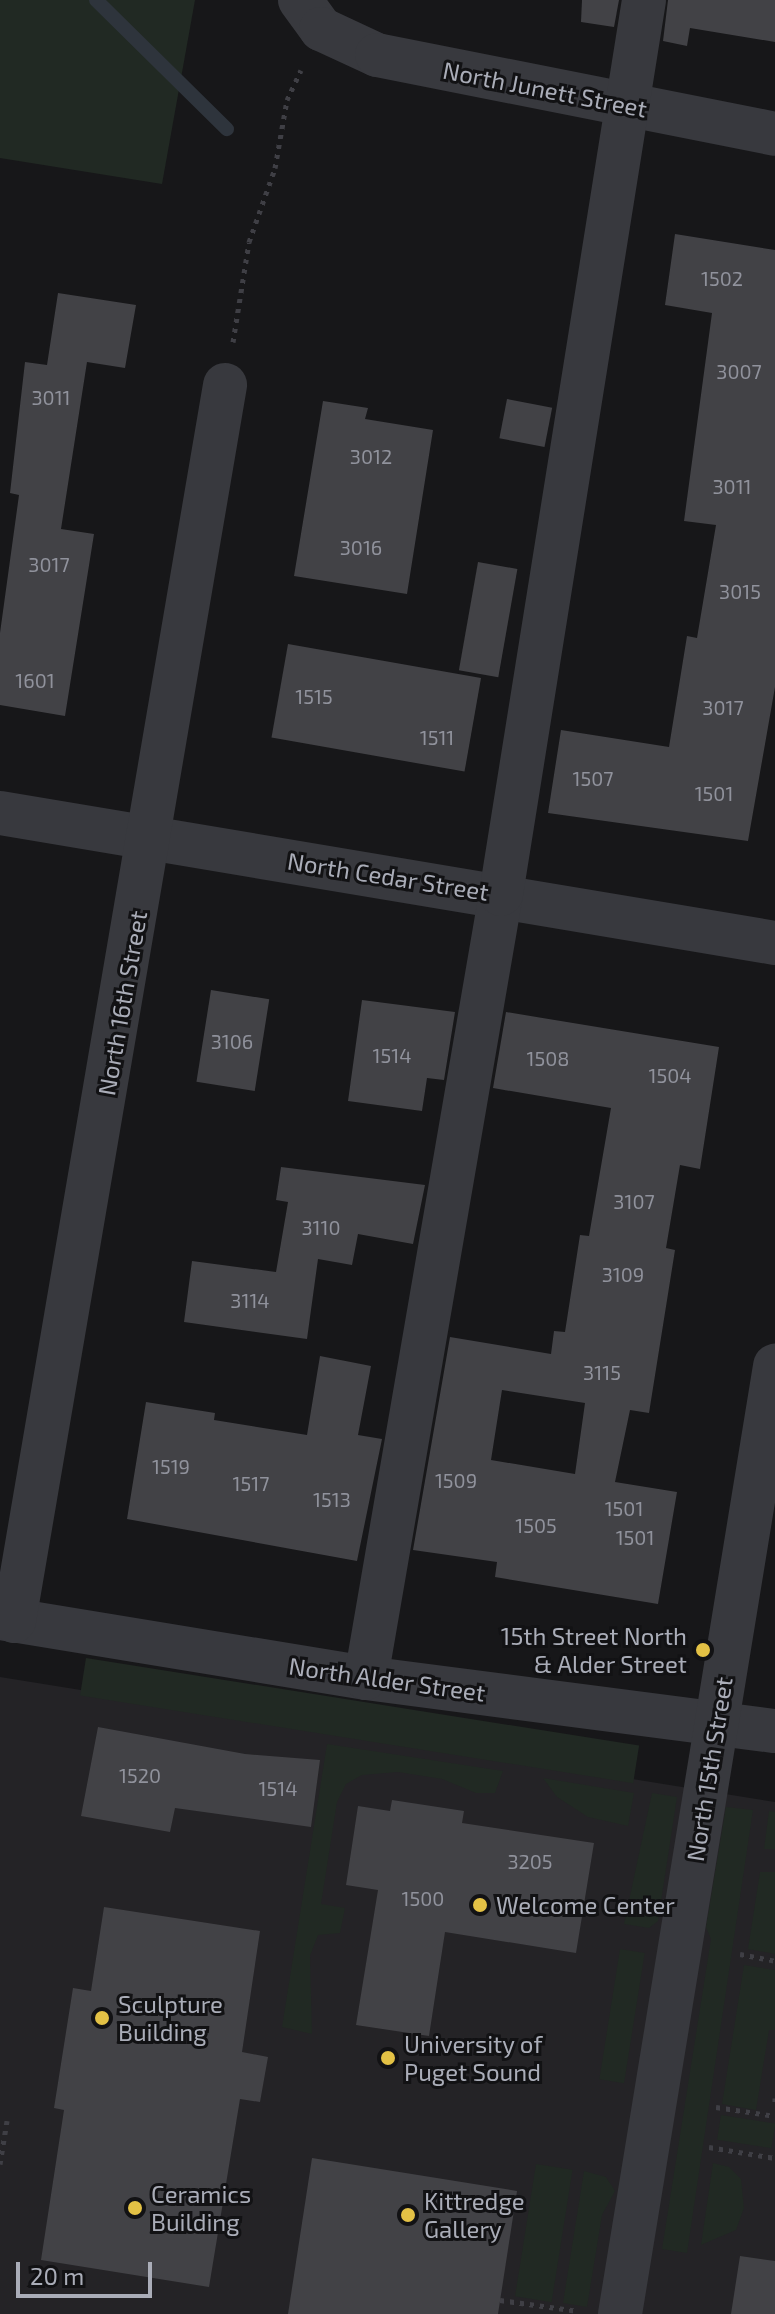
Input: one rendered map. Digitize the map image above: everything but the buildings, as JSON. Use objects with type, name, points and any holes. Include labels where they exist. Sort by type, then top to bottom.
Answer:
[{"type":"street","points":[[366,1678],[501,894],[644,0]]},
{"type":"street","name":"North Junett Street","points":[[310,15],[377,55],[775,134]]},
{"type":"street","name":"North 16th Street","points":[[7,1619],[151,839],[225,385]]},
{"type":"street","name":"North Cedar Street","points":[[0,813],[501,894],[775,943]]},
{"type":"street","name":"North 15th Street","points":[[601,2313],[716,1722],[775,1366]]},
{"type":"street","name":"North Alder Street","points":[[7,1619],[366,1678],[775,1731]]},
{"type":"path","points":[[225,385],[249,242],[275,168],[287,100],[310,15]]},
{"type":"path","points":[[740,1954],[775,1961]]},
{"type":"path","points":[[775,2098],[775,2106]]},
{"type":"path","points":[[716,2107],[775,2116]]},
{"type":"path","points":[[0,2164],[7,2121]]},
{"type":"path","points":[[709,2147],[775,2158]]},
{"type":"path","points":[[500,2300],[601,2313]]},
{"type":"shaded area","points":[[0,0],[195,0],[162,184],[0,158]]},
{"type":"shaded area","points":[[86,1658],[639,1746],[633,1783],[80,1696]]},
{"type":"shaded area","name":"University of Puget Sound","points":[[0,1677],[775,1802],[775,2314],[0,2314]]},
{"type":"shaded area","points":[[327,1744],[503,1771],[495,1793],[476,1793],[442,1779],[398,1772],[362,1775],[346,1784],[337,1802],[321,1904],[345,1908],[340,1933],[318,1935],[310,1956],[312,2034],[282,2027]]},
{"type":"shaded area","points":[[543,1778],[634,1793],[628,1826],[588,1817],[557,1797]]},
{"type":"shaded area","points":[[652,1793],[677,1797],[658,1921],[649,1928],[624,1924]]},
{"type":"shaded area","points":[[726,1807],[753,1810],[687,2253],[662,2249],[711,1939],[706,1927]]},
{"type":"shaded area","points":[[769,1811],[775,1812],[775,1849],[764,1849]]},
{"type":"shaded area","points":[[760,1872],[775,1872],[775,1954],[748,1949]]},
{"type":"shaded area","points":[[620,1949],[645,1953],[624,2083],[599,2079]]},
{"type":"shaded area","points":[[744,1965],[775,1970],[775,2030],[769,2030],[756,2110],[722,2104]]},
{"type":"shaded area","points":[[721,2115],[775,2124],[771,2148],[717,2140]]},
{"type":"shaded area","points":[[713,2163],[729,2167],[741,2179],[744,2208],[736,2230],[701,2245]]},
{"type":"shaded area","points":[[536,2164],[573,2170],[552,2302],[515,2296]]},
{"type":"shaded area","points":[[584,2171],[606,2177],[615,2191],[602,2215],[587,2307],[563,2303]]},
{"type":"waterway","points":[[96,0],[227,129]]},
{"type":"place","name":"15th Street North & Alder Street","points":[[703,1650]]},
{"type":"place","name":"Welcome Center","points":[[480,1905]]},
{"type":"place","name":"Sculpture Building","points":[[102,2018]]},
{"type":"place","name":"University of Puget Sound","points":[[388,2058]]},
{"type":"place","name":"Ceramics Building","points":[[135,2208]]},
{"type":"place","name":"Kittredge Gallery","points":[[408,2215]]}]
